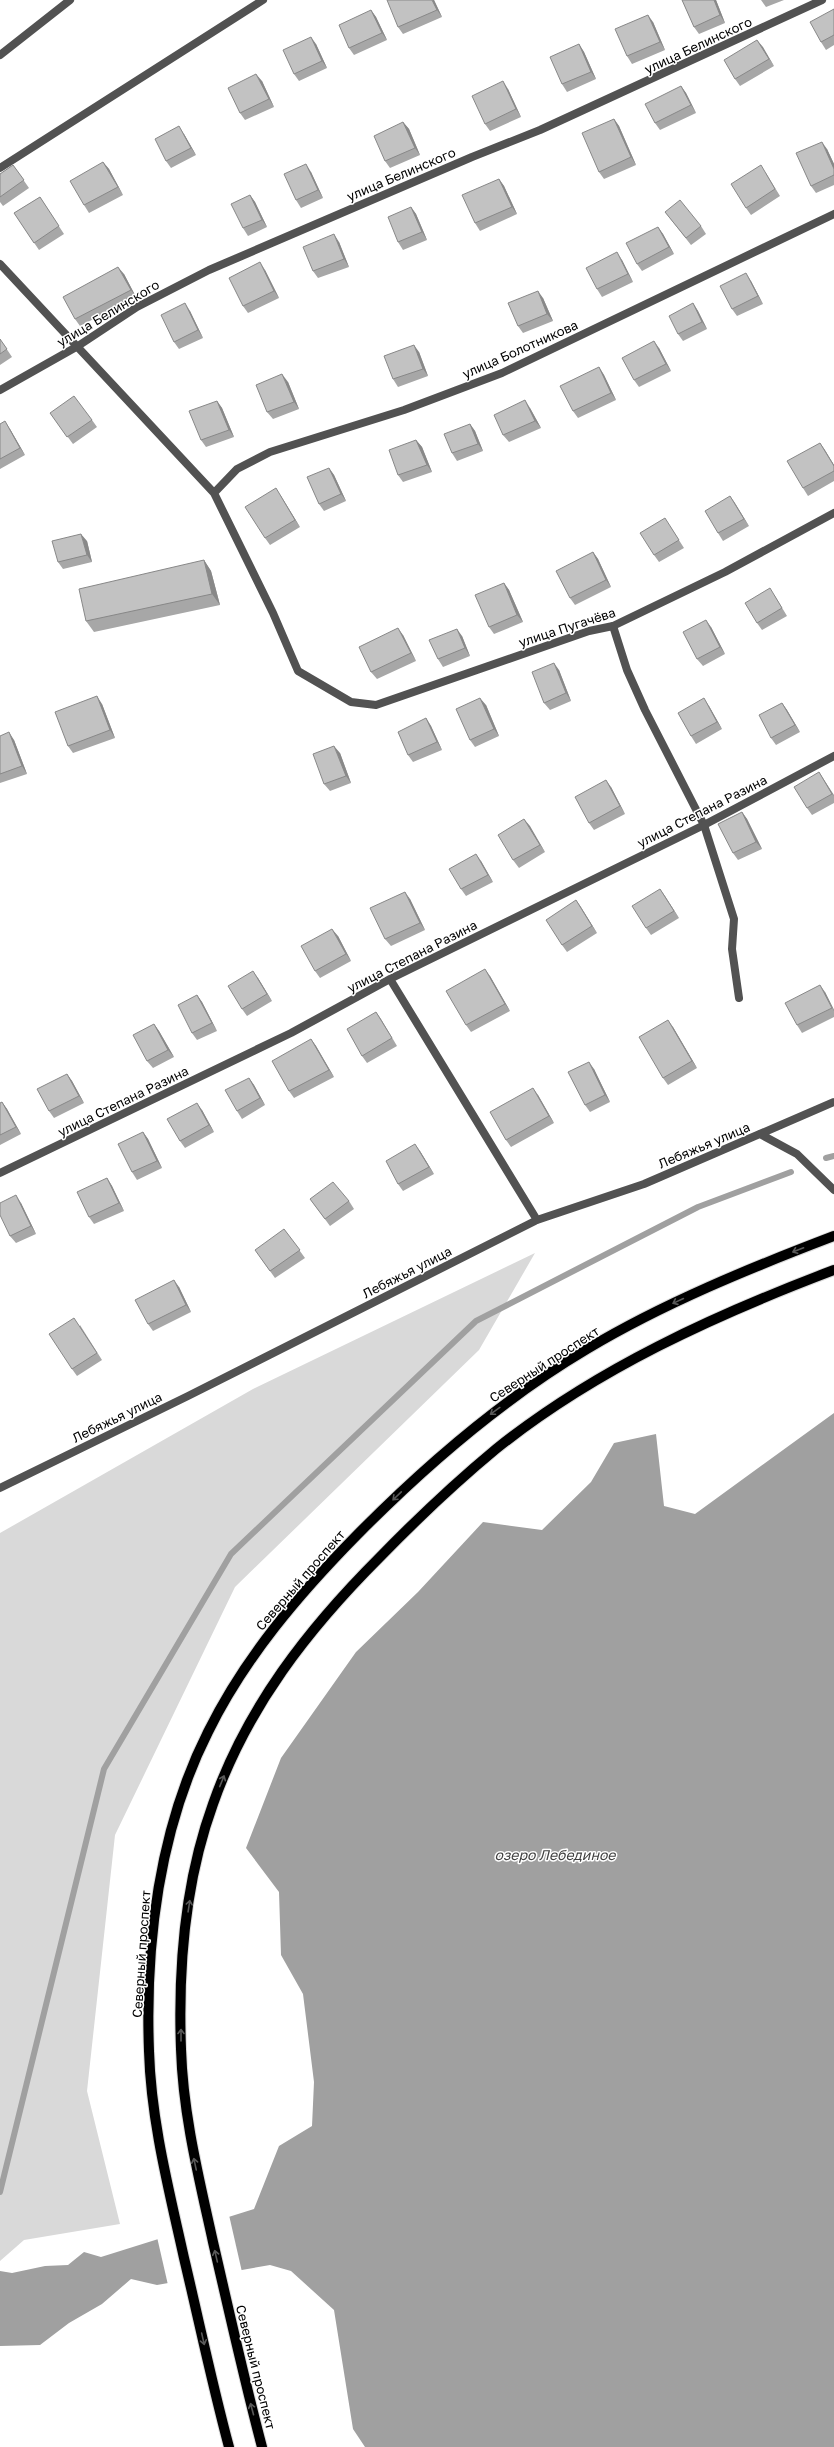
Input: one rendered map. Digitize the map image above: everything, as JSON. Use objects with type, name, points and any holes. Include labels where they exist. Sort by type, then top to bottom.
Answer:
[{"type":"main road","name":"Северный проспект","points":[[230,2447],[216,2398],[164,2169],[156,2119],[149,2052],[150,1983],[155,1914],[165,1854],[182,1794],[206,1735],[238,1678],[275,1625],[326,1566],[430,1464],[479,1423],[530,1386],[587,1349],[646,1317],[705,1289],[834,1236]]},
{"type":"main road","name":"Северный проспект","points":[[262,2447],[247,2390],[204,2202],[187,2116],[181,2050],[181,1984],[187,1918],[196,1861],[212,1805],[235,1749],[265,1695],[300,1644],[349,1588],[451,1488],[498,1448],[548,1412],[603,1376],[660,1345],[725,1315],[834,1270]]},
{"type":"street","points":[[0,55],[70,0]]},
{"type":"street","points":[[0,168],[262,0]]},
{"type":"street","name":"улица Белинского","points":[[0,390],[78,346],[137,307],[209,270],[472,157],[540,130],[822,0]]},
{"type":"street","name":"улица Болотникова","points":[[214,493],[237,469],[270,452],[404,410],[502,373],[834,214]]},
{"type":"street","points":[[0,264],[214,493]]},
{"type":"street","name":"улица Пугачёва","points":[[214,493],[274,613],[298,671],[351,702],[376,705],[589,631],[613,626],[725,572],[834,513]]},
{"type":"street","points":[[613,626],[627,670],[642,703],[704,825],[734,919],[732,949],[739,998]]},
{"type":"street","name":"улица Степана Разина","points":[[0,1173],[291,1033],[390,978],[704,825],[834,756]]},
{"type":"street","points":[[390,978],[537,1220]]},
{"type":"street","name":"Лебяжья улица","points":[[0,1488],[188,1396],[537,1220],[644,1184],[834,1102]]},
{"type":"street","points":[[760,1134],[797,1154],[834,1190]]},
{"type":"shaded area","points":[[535,1253],[479,1350],[235,1587],[115,1835],[87,2091],[120,2224],[24,2240],[0,2261],[0,1533],[253,1389]]},
{"type":"water","name":"озеро Лебединое","points":[[834,1413],[834,2447],[365,2447],[353,2429],[334,2310],[291,2271],[270,2265],[157,2285],[131,2279],[102,2304],[69,2323],[40,2345],[0,2346],[0,2271],[12,2273],[45,2266],[68,2265],[84,2252],[101,2257],[254,2209],[279,2146],[312,2126],[314,2082],[303,1994],[281,1955],[279,1892],[246,1848],[281,1758],[356,1652],[418,1592],[483,1522],[542,1530],[591,1482],[614,1443],[656,1434],[664,1506],[695,1514]]},
{"type":"pier","points":[[229,2215],[242,2272],[168,2285],[157,2237]]},
{"type":"building","points":[[387,0],[432,0],[437,10],[398,27]]},
{"type":"building","points":[[682,0],[714,0],[720,15],[694,27]]},
{"type":"building","points":[[834,9],[834,35],[821,42],[810,22]]},
{"type":"building","points":[[371,10],[382,33],[349,48],[339,25]]},
{"type":"building","points":[[648,15],[660,42],[627,56],[615,29]]},
{"type":"building","points":[[311,37],[322,61],[294,74],[283,50]]},
{"type":"building","points":[[757,40],[769,59],[735,79],[724,60]]},
{"type":"building","points":[[579,44],[591,72],[562,84],[550,57]]},
{"type":"building","points":[[256,74],[269,99],[240,113],[228,88]]},
{"type":"building","points":[[503,81],[516,109],[485,124],[472,96]]},
{"type":"building","points":[[681,86],[691,105],[655,123],[645,104]]},
{"type":"building","points":[[614,119],[631,157],[599,172],[582,133]]},
{"type":"building","points":[[403,122],[415,148],[385,161],[374,136]]},
{"type":"building","points":[[179,126],[191,148],[166,161],[155,139]]},
{"type":"building","points":[[822,142],[834,169],[834,175],[811,186],[796,153]]},
{"type":"building","points":[[103,162],[118,187],[84,205],[70,181]]},
{"type":"building","points":[[306,164],[318,190],[296,200],[284,174]]},
{"type":"building","points":[[13,165],[24,180],[0,197],[0,174]]},
{"type":"building","points":[[761,165],[775,189],[746,208],[731,184]]},
{"type":"building","points":[[499,179],[512,207],[475,223],[462,195]]},
{"type":"building","points":[[250,195],[262,220],[243,228],[231,204]]},
{"type":"building","points":[[40,197],[59,226],[34,243],[14,213]]},
{"type":"building","points":[[680,200],[701,226],[686,238],[665,212]]},
{"type":"building","points":[[411,207],[422,232],[398,242],[388,217]]},
{"type":"building","points":[[658,227],[669,247],[637,264],[626,243]]},
{"type":"building","points":[[334,234],[344,259],[313,271],[303,247]]},
{"type":"building","points":[[617,252],[628,274],[597,289],[586,268]]},
{"type":"building","points":[[260,262],[274,291],[243,306],[229,278]]},
{"type":"building","points":[[118,267],[131,290],[75,319],[63,297]]},
{"type":"building","points":[[746,273],[758,296],[732,309],[720,286]]},
{"type":"building","points":[[538,291],[547,314],[518,326],[508,303]]},
{"type":"building","points":[[185,303],[198,330],[174,342],[161,315]]},
{"type":"building","points":[[693,303],[702,322],[678,334],[669,316]]},
{"type":"building","points":[[0,339],[7,349],[0,354]]},
{"type":"building","points":[[654,341],[666,364],[634,380],[622,358]]},
{"type":"building","points":[[414,345],[423,369],[393,379],[384,356]]},
{"type":"building","points":[[599,367],[611,393],[573,411],[560,386]]},
{"type":"building","points":[[282,374],[294,402],[267,412],[256,385]]},
{"type":"building","points":[[74,396],[92,420],[67,437],[50,413]]},
{"type":"building","points":[[525,400],[535,421],[503,435],[494,415]]},
{"type":"building","points":[[217,401],[229,430],[201,440],[189,411]]},
{"type":"building","points":[[5,421],[20,448],[0,459],[0,424]]},
{"type":"building","points":[[470,424],[478,444],[452,453],[444,434]]},
{"type":"building","points":[[416,440],[427,465],[398,475],[389,450]]},
{"type":"building","points":[[820,443],[834,466],[834,471],[803,488],[787,461]]},
{"type":"building","points":[[329,468],[341,494],[319,504],[307,477]]},
{"type":"building","points":[[276,488],[295,520],[265,538],[245,507]]},
{"type":"building","points":[[730,496],[744,519],[718,533],[705,511]]},
{"type":"building","points":[[665,518],[679,540],[654,555],[640,533]]},
{"type":"building","points":[[81,534],[87,555],[58,562],[52,541]]},
{"type":"building","points":[[593,552],[606,580],[570,598],[556,571]]},
{"type":"building","points":[[204,560],[212,594],[86,621],[79,589]]},
{"type":"building","points":[[504,583],[517,615],[489,627],[475,595]]},
{"type":"building","points":[[770,588],[782,608],[757,623],[745,603]]},
{"type":"building","points":[[706,620],[720,647],[697,659],[683,632]]},
{"type":"building","points":[[398,628],[411,653],[371,672],[359,647]]},
{"type":"building","points":[[457,629],[465,648],[438,659],[429,640]]},
{"type":"building","points":[[554,663],[566,693],[544,703],[532,672]]},
{"type":"building","points":[[97,696],[110,730],[68,746],[55,712]]},
{"type":"building","points":[[480,698],[494,729],[470,740],[456,709]]},
{"type":"building","points":[[704,698],[717,722],[691,736],[678,713]]},
{"type":"building","points":[[782,703],[795,725],[771,738],[759,715]]},
{"type":"building","points":[[426,718],[437,742],[408,755],[398,732]]},
{"type":"building","points":[[9,732],[22,766],[0,774],[0,736]]},
{"type":"building","points":[[334,746],[346,776],[324,784],[313,754]]},
{"type":"building","points":[[819,772],[832,794],[807,808],[794,787]]},
{"type":"building","points":[[606,780],[620,806],[589,823],[575,797]]},
{"type":"building","points":[[742,812],[756,842],[733,853],[718,824]]},
{"type":"building","points":[[524,819],[540,845],[513,860],[498,835]]},
{"type":"building","points":[[476,854],[488,875],[461,889],[449,869]]},
{"type":"building","points":[[660,889],[674,911],[646,928],[632,906]]},
{"type":"building","points":[[405,892],[420,923],[385,939],[370,908]]},
{"type":"building","points":[[576,900],[592,926],[562,945],[546,920]]},
{"type":"building","points":[[332,929],[346,954],[315,971],[301,946]]},
{"type":"building","points":[[485,969],[505,1004],[466,1025],[446,991]]},
{"type":"building","points":[[253,971],[267,994],[242,1009],[228,986]]},
{"type":"building","points":[[820,985],[832,1008],[797,1025],[785,1003]]},
{"type":"building","points":[[197,995],[212,1023],[192,1033],[178,1005]]},
{"type":"building","points":[[376,1012],[392,1038],[362,1056],[347,1029]]},
{"type":"building","points":[[668,1020],[692,1061],[663,1078],[639,1037]]},
{"type":"building","points":[[154,1024],[168,1050],[147,1061],[133,1035]]},
{"type":"building","points":[[311,1039],[329,1070],[289,1091],[272,1061]]},
{"type":"building","points":[[589,1062],[605,1095],[585,1105],[568,1072]]},
{"type":"building","points":[[67,1074],[79,1096],[49,1111],[37,1089]]},
{"type":"building","points":[[249,1078],[260,1098],[237,1111],[225,1090]]},
{"type":"building","points":[[533,1088],[549,1116],[506,1140],[490,1112]]},
{"type":"building","points":[[2,1102],[16,1127],[0,1135],[0,1103]]},
{"type":"building","points":[[197,1103],[209,1125],[180,1141],[167,1119]]},
{"type":"building","points":[[143,1132],[157,1161],[132,1172],[118,1144]]},
{"type":"building","points":[[415,1144],[429,1167],[398,1184],[386,1161]]},
{"type":"building","points":[[107,1178],[119,1203],[89,1217],[77,1192]]},
{"type":"building","points":[[333,1182],[349,1201],[325,1219],[310,1199]]},
{"type":"building","points":[[16,1195],[31,1226],[10,1236],[0,1215],[0,1203]]},
{"type":"building","points":[[284,1229],[300,1250],[270,1271],[255,1250]]},
{"type":"building","points":[[174,1280],[186,1305],[148,1324],[135,1300]]},
{"type":"building","points":[[74,1318],[97,1353],[72,1369],[49,1334]]},
{"type":"waterway","points":[[826,1158],[834,1156]]},
{"type":"waterway","points":[[0,2192],[104,1769],[231,1554],[476,1321],[698,1207],[791,1172]]}]
